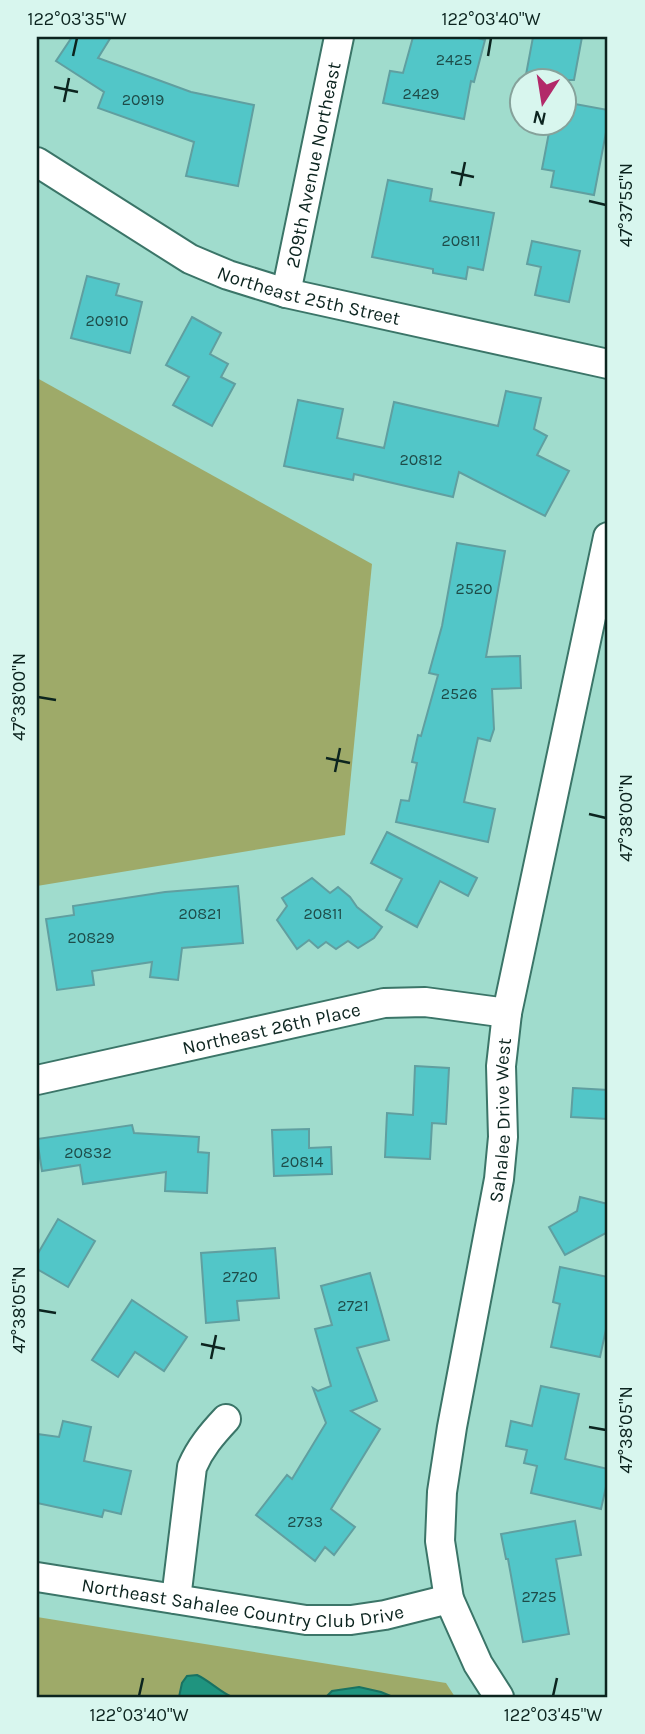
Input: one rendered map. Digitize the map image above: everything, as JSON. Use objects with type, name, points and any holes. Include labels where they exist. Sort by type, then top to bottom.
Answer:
[{"type":"street","name":"209th Avenue Northeast","points":[[286,293],[339,37]]},
{"type":"street","name":"Northeast 25th Street","points":[[37,162],[190,258],[228,275],[286,293],[608,364]]},
{"type":"street","name":"Sahalee Drive West","points":[[499,1697],[478,1664],[449,1599],[440,1541],[442,1492],[499,1179],[503,1137],[501,1066],[507,1013],[608,537]]},
{"type":"street","name":"Northeast 26th Place","points":[[37,1080],[384,1003],[425,1002],[507,1013]]},
{"type":"street","points":[[176,1599],[192,1467],[206,1440],[226,1419]]},
{"type":"street","name":"Northeast Sahalee Country Club Drive","points":[[37,1577],[306,1620],[351,1620],[385,1615],[449,1599]]},
{"type":"shaded area","points":[[37,378],[372,564],[345,835],[37,886]]},
{"type":"shaded area","points":[[37,1617],[446,1683],[455,1697],[37,1697]]},
{"type":"shaded area","points":[[197,1675],[232,1697],[179,1697],[182,1683],[187,1676]]},
{"type":"shaded area","points":[[359,1687],[393,1697],[326,1697],[332,1691]]},
{"type":"building","points":[[72,37],[111,37],[98,58],[191,92],[254,105],[238,186],[186,176],[194,142],[98,108],[104,92],[56,61]]},
{"type":"building","points":[[413,37],[474,37],[485,40],[474,82],[471,81],[464,119],[383,103],[390,71],[403,73]]},
{"type":"building","points":[[533,37],[582,37],[577,66],[528,66]]},
{"type":"building","points":[[578,105],[608,110],[594,195],[551,187],[554,171],[542,169],[548,136],[578,136]]},
{"type":"building","points":[[388,180],[432,189],[430,201],[494,213],[483,270],[468,267],[466,279],[433,273],[433,269],[372,257]]},
{"type":"building","points":[[532,241],[580,251],[569,302],[535,295],[541,267],[527,264]]},
{"type":"building","points":[[87,276],[119,284],[116,295],[142,302],[130,353],[71,338]]},
{"type":"building","points":[[192,317],[221,333],[210,354],[228,364],[221,377],[235,384],[212,426],[173,405],[189,377],[166,365]]},
{"type":"building","points":[[506,391],[541,398],[534,429],[547,436],[537,455],[569,471],[545,516],[459,472],[453,497],[354,474],[353,480],[284,466],[298,400],[343,409],[337,438],[384,448],[394,402],[498,426]]},
{"type":"building","points":[[457,543],[505,551],[486,657],[520,656],[521,688],[492,689],[494,729],[490,741],[478,738],[464,802],[495,809],[488,842],[396,822],[401,800],[409,801],[417,763],[412,762],[418,735],[421,736],[438,675],[429,673],[442,626]]},
{"type":"building","points":[[387,832],[477,878],[468,896],[440,881],[417,927],[386,910],[402,879],[371,863]]},
{"type":"building","points":[[312,878],[330,893],[338,887],[382,927],[374,938],[358,948],[348,941],[336,949],[326,942],[318,948],[309,940],[297,949],[277,920],[287,906],[282,898]]},
{"type":"building","points":[[238,886],[243,943],[182,948],[178,980],[150,977],[152,962],[92,971],[94,985],[57,990],[46,919],[74,915],[73,906],[165,892]]},
{"type":"building","points":[[415,1066],[449,1068],[446,1124],[432,1123],[430,1159],[385,1157],[387,1113],[413,1115]]},
{"type":"building","points":[[573,1088],[608,1090],[608,1119],[571,1117]]},
{"type":"building","points":[[132,1125],[134,1133],[199,1137],[198,1152],[209,1153],[207,1193],[165,1191],[166,1172],[83,1184],[80,1165],[42,1171],[37,1139]]},
{"type":"building","points":[[309,1129],[309,1148],[331,1147],[332,1174],[274,1176],[272,1130]]},
{"type":"building","points":[[580,1197],[608,1204],[608,1232],[565,1255],[549,1227],[577,1211]]},
{"type":"building","points":[[58,1219],[95,1241],[68,1287],[37,1269],[37,1255]]},
{"type":"building","points":[[275,1248],[279,1298],[237,1301],[239,1320],[206,1323],[201,1253]]},
{"type":"building","points":[[560,1267],[608,1277],[608,1320],[600,1357],[551,1347],[560,1304],[553,1302]]},
{"type":"building","points":[[370,1273],[389,1340],[357,1348],[377,1401],[351,1411],[380,1429],[331,1509],[355,1527],[334,1555],[325,1547],[315,1561],[256,1515],[287,1475],[292,1479],[326,1423],[313,1388],[318,1391],[331,1386],[315,1329],[332,1325],[321,1286]]},
{"type":"building","points":[[132,1300],[187,1337],[164,1371],[135,1352],[118,1377],[92,1360]]},
{"type":"building","points":[[541,1386],[579,1394],[565,1459],[608,1469],[601,1509],[531,1493],[537,1466],[524,1463],[527,1450],[506,1446],[511,1421],[532,1426]]},
{"type":"building","points":[[63,1421],[91,1427],[84,1461],[131,1471],[121,1514],[104,1510],[102,1517],[37,1503],[37,1434],[59,1437]]},
{"type":"building","points":[[575,1521],[581,1555],[556,1559],[569,1634],[523,1642],[501,1534]]}]
